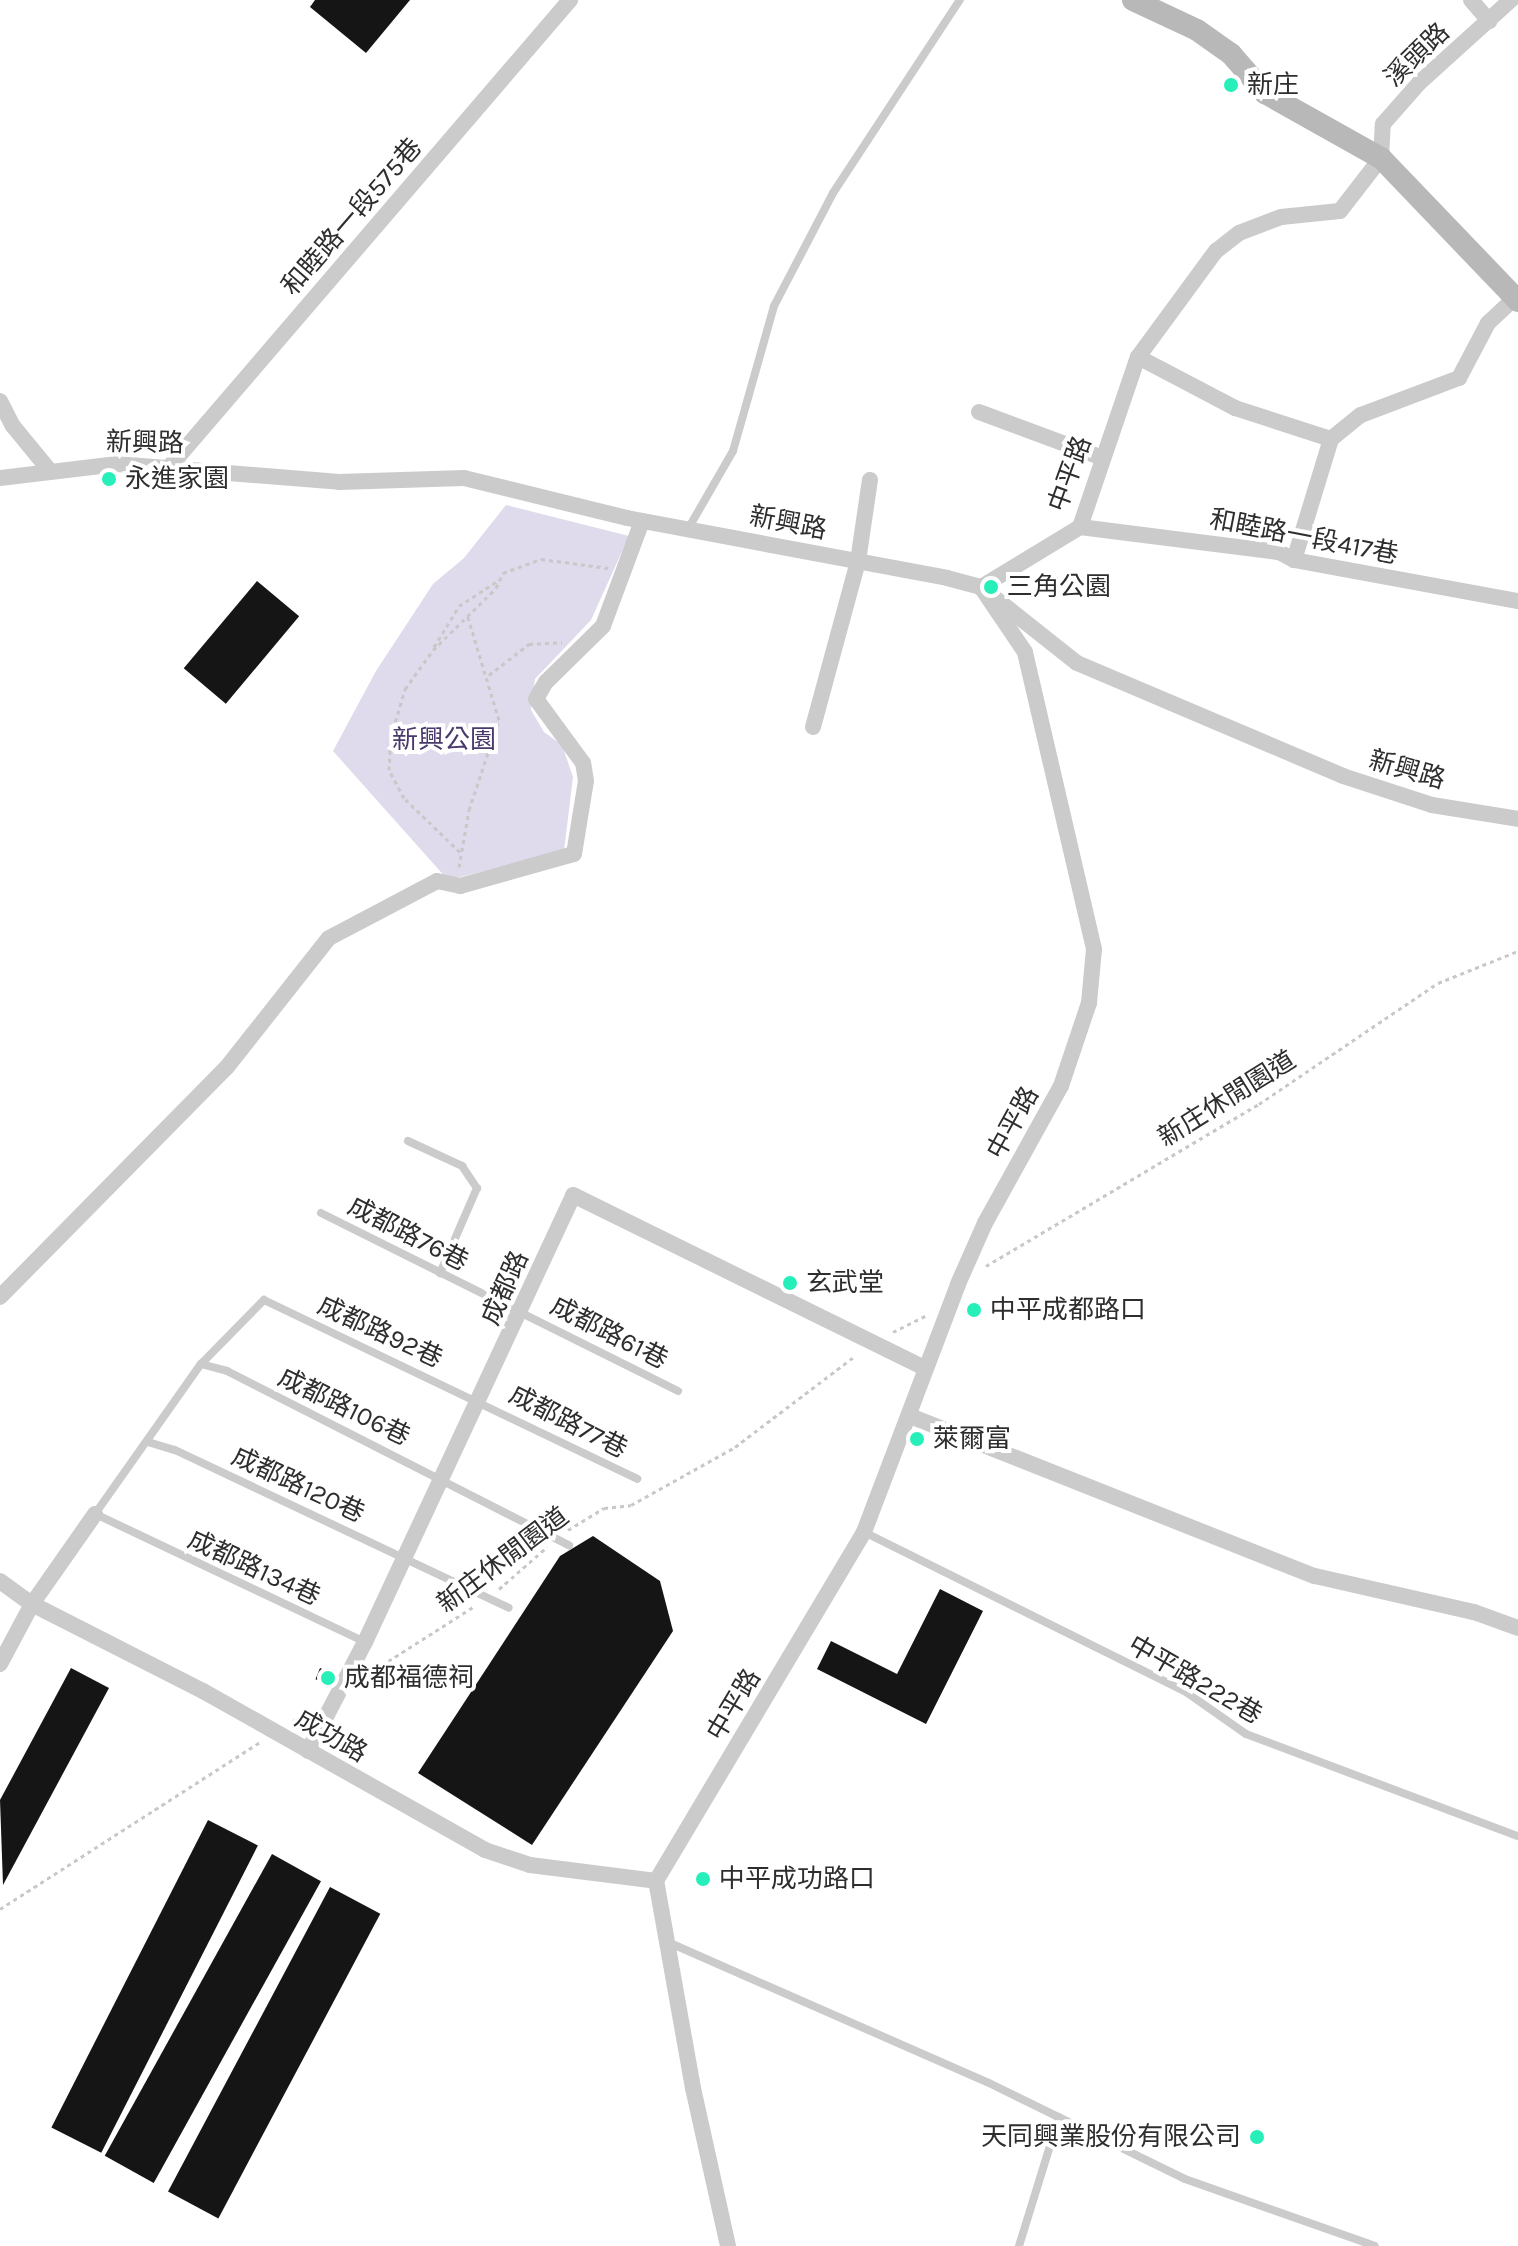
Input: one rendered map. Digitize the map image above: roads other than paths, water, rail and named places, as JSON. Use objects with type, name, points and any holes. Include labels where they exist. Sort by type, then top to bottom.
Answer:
[{"type":"street","name":"和睦路一段575巷","points":[[171,465],[570,0]]},
{"type":"street","points":[[1133,0],[1197,30],[1231,54],[1265,93],[1381,158],[1517,299],[1488,323],[1459,378],[1361,415],[1331,439],[1294,560]]},
{"type":"street","points":[[1471,0],[1489,21]]},
{"type":"street","name":"溪頭路","points":[[1381,158],[1383,124],[1511,0]]},
{"type":"street","name":"中平路","points":[[656,1881],[864,1532],[958,1284],[1080,1040],[1094,949],[1025,652],[981,587],[1080,527],[1138,357],[1216,251],[1239,233],[1281,217],[1340,211],[1381,158]]},
{"type":"street","points":[[1138,357],[1235,408],[1331,439]]},
{"type":"street","points":[[0,401],[13,426],[50,471]]},
{"type":"street","points":[[979,412],[1103,458]]},
{"type":"street","name":"新興路","points":[[0,478],[117,464],[171,465],[339,482],[464,478],[642,521],[981,587],[1077,663],[1343,776],[1432,805],[1518,819]]},
{"type":"street","points":[[813,727],[858,561],[870,480]]},
{"type":"street","points":[[0,1297],[227,1067],[329,938],[437,881],[460,886],[574,854],[586,781],[583,763],[536,699],[546,682],[588,644],[615,602],[623,569],[642,521]]},
{"type":"street","name":"和睦路一段417巷","points":[[1080,527],[1279,552],[1294,560],[1518,601]]},
{"type":"street","name":"成都路","points":[[308,1751],[365,1642],[480,1401],[573,1195],[924,1368]]},
{"type":"street","points":[[910,1416],[1315,1576],[1474,1612],[1518,1628]]},
{"type":"street","points":[[0,1664],[32,1604],[95,1514]]},
{"type":"street","name":"成功路","points":[[0,1581],[32,1604],[275,1731],[485,1850],[530,1865],[656,1881]]},
{"type":"street","points":[[656,1881],[670,1943],[693,2088],[728,2246]]},
{"type":"lane","points":[[687,529],[733,451],[774,306],[833,193],[960,0]]},
{"type":"lane","points":[[408,1141],[462,1166],[477,1188],[440,1273]]},
{"type":"lane","name":"成都路76巷","points":[[321,1213],[521,1312]]},
{"type":"lane","name":"成都路92巷","points":[[201,1364],[264,1300],[480,1401]]},
{"type":"lane","name":"成都路61巷","points":[[521,1312],[678,1391]]},
{"type":"lane","points":[[95,1514],[201,1364]]},
{"type":"lane","name":"成都路106巷","points":[[201,1364],[227,1371],[443,1478],[569,1545]]},
{"type":"lane","name":"成都路77巷","points":[[480,1401],[637,1479]]},
{"type":"lane","name":"成都路120巷","points":[[148,1442],[175,1450],[509,1608]]},
{"type":"lane","name":"成都路134巷","points":[[95,1514],[365,1642]]},
{"type":"lane","name":"中平路222巷","points":[[864,1532],[1186,1692],[1246,1734],[1518,1836]]},
{"type":"lane","points":[[670,1943],[1059,2117],[1185,2179],[1375,2246]]},
{"type":"lane","points":[[1019,2246],[1059,2117]]},
{"type":"place","name":"新庄","points":[[1231,85]]},
{"type":"place","name":"永進家園","points":[[109,479]]},
{"type":"place","name":"三角公園","points":[[991,587]]},
{"type":"place","name":"玄武堂","points":[[790,1283]]},
{"type":"place","name":"中平成都路口","points":[[974,1310]]},
{"type":"place","name":"萊爾富","points":[[917,1439]]},
{"type":"place","name":"成都福德祠","points":[[328,1678]]},
{"type":"place","name":"中平成功路口","points":[[703,1879]]},
{"type":"place","name":"天同興業股份有限公司","points":[[1257,2137]]},
{"type":"park label","name":"新興公園","points":[[444,740]]}]
